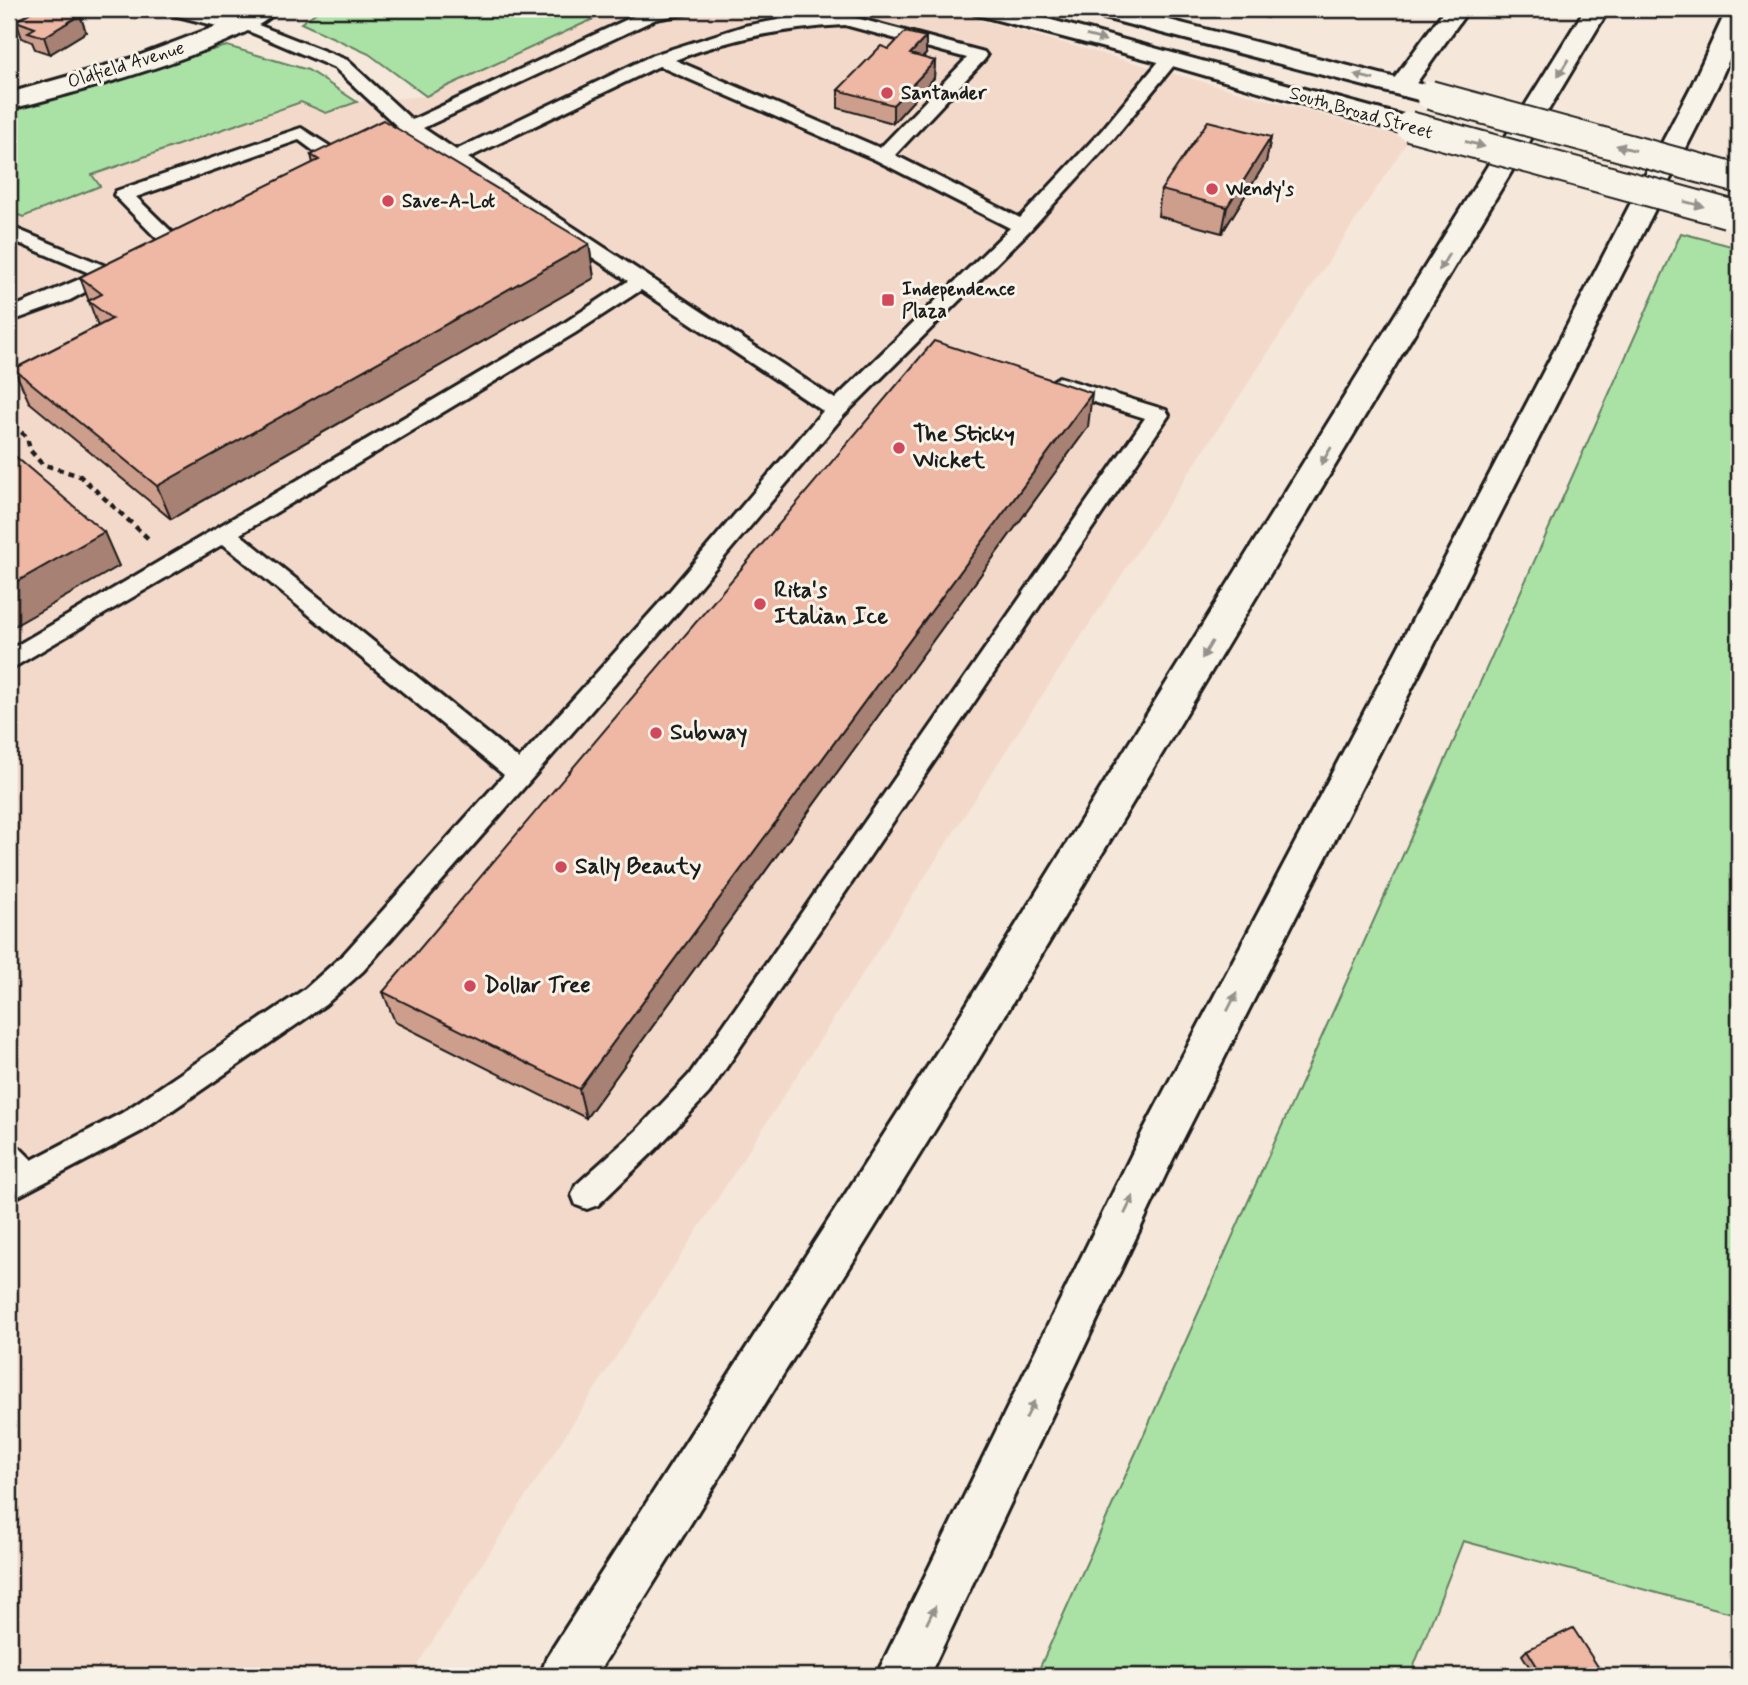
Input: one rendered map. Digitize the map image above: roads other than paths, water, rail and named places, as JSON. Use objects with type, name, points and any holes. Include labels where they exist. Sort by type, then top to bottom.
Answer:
[{"type":"main road","points":[[179,9],[242,25]]},
{"type":"main road","name":"Oldfield Avenue","points":[[9,101],[171,52],[242,25],[266,9]]},
{"type":"main road","name":"South Broad Street","points":[[983,9],[1171,58],[1733,215]]},
{"type":"main road","name":"South Broad Street","points":[[1098,9],[1401,87],[1739,179]]},
{"type":"main road","points":[[1401,87],[1457,9]]},
{"type":"main road","points":[[566,1676],[959,1054],[1597,9]]},
{"type":"main road","points":[[902,1676],[1158,1145],[1536,416],[1705,85],[1739,9]]},
{"type":"lane","points":[[316,173],[651,12],[684,9]]},
{"type":"lane","points":[[456,157],[659,59],[722,38],[822,19],[845,20],[978,56],[941,98],[883,156]]},
{"type":"lane","points":[[242,25],[341,64],[410,127],[836,410]]},
{"type":"lane","points":[[15,1173],[132,1122],[315,997],[353,963],[670,606],[836,410],[1022,227],[1108,134],[1171,58]]},
{"type":"lane","points":[[659,59],[883,156],[1022,227]]},
{"type":"lane","points":[[150,253],[178,240],[123,195],[301,133],[340,161]]},
{"type":"lane","points":[[9,232],[108,274]]},
{"type":"lane","points":[[15,309],[129,264]]},
{"type":"lane","points":[[9,662],[568,329],[642,281]]},
{"type":"lane","points":[[911,337],[937,345]]},
{"type":"lane","points":[[587,1195],[646,1140],[699,1084],[1157,415],[1041,378]]},
{"type":"lane","points":[[225,534],[520,774]]},
{"type":"place","name":"Santander","points":[[887,93]]},
{"type":"place","name":"Wendy's","points":[[1212,189]]},
{"type":"place","name":"Save-A-Lot","points":[[388,201]]},
{"type":"place","name":"Independence Plaza","points":[[888,300]]},
{"type":"place","name":"The Sticky Wicket","points":[[899,448]]},
{"type":"place","name":"Rita's Italian Ice","points":[[760,604]]},
{"type":"place","name":"Subway","points":[[656,733]]},
{"type":"place","name":"Sally Beauty","points":[[561,867]]},
{"type":"place","name":"Dollar Tree","points":[[470,986]]}]
